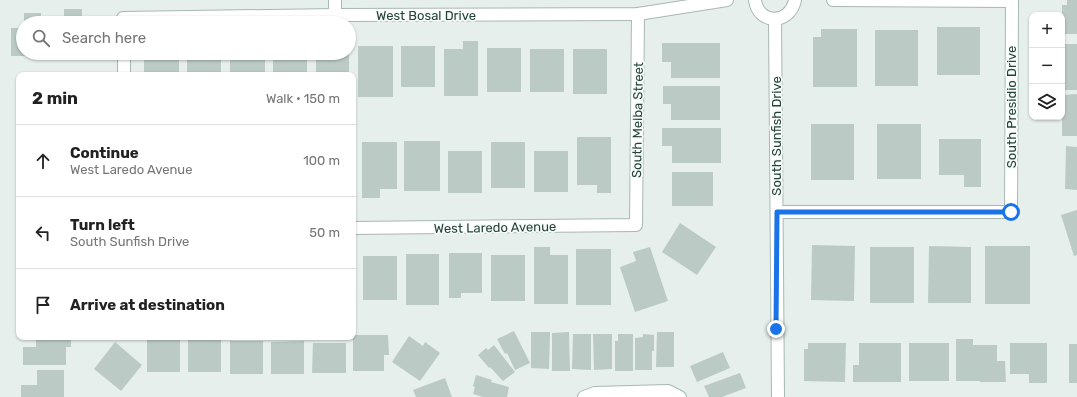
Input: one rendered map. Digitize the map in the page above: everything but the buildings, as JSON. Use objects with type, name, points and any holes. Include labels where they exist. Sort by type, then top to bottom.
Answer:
[{"type":"street","points":[[335,0],[335,15]]},
{"type":"street","name":"West Bosal Drive","points":[[300,16],[638,14],[727,0]]},
{"type":"street","points":[[755,0],[758,11],[769,18],[775,19],[787,15],[794,6],[795,0]]},
{"type":"street","name":"South Presidio Drive","points":[[777,212],[1011,212],[1012,1],[833,0]]},
{"type":"street","name":"South Melba Street","points":[[636,225],[638,14]]},
{"type":"street","name":"South Sunfish Drive","points":[[775,19],[777,212],[776,329],[778,397]]},
{"type":"street","points":[[124,60],[124,72]]},
{"type":"street","name":"West Laredo Avenue","points":[[356,228],[636,225]]},
{"type":"street","points":[[584,397],[595,393],[668,391],[680,397]]},
{"type":"route","points":[[776,329],[777,212],[1011,212]]}]
